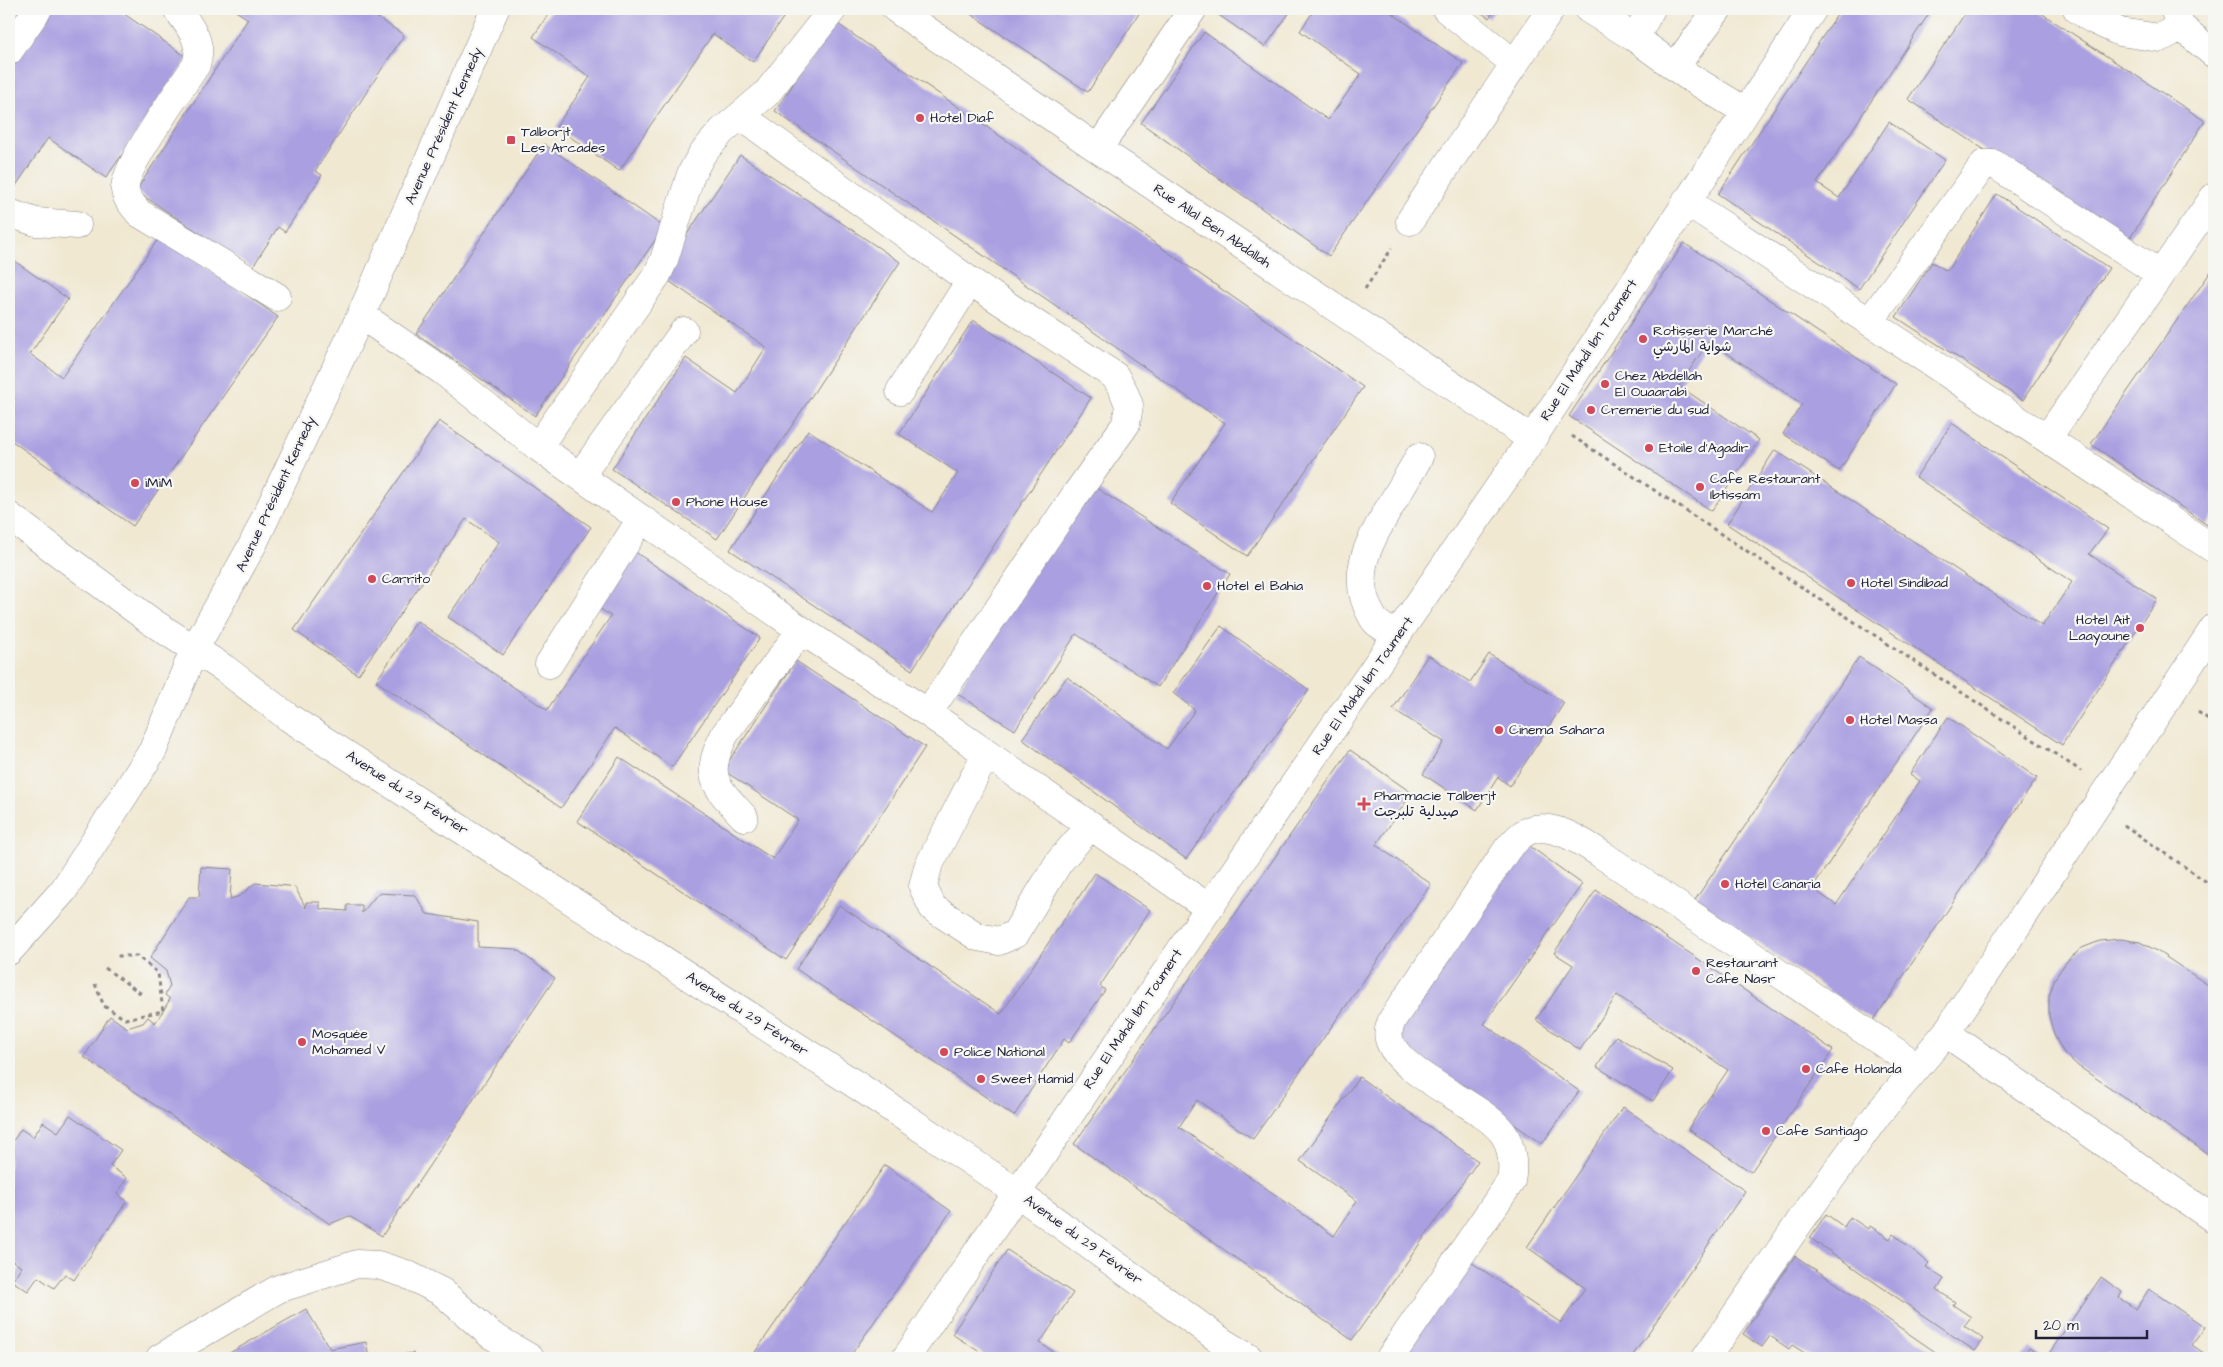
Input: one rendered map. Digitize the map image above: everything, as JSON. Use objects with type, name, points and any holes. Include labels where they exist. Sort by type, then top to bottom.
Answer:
[{"type":"street","points":[[9,51],[38,9]]},
{"type":"street","points":[[177,9],[194,35],[200,55],[196,66],[134,162],[125,184],[124,192],[139,213],[277,297]]},
{"type":"street","name":"Avenue Président Kennedy","points":[[9,952],[63,891],[153,750],[194,650],[253,544],[361,315],[495,9]]},
{"type":"street","points":[[538,447],[657,275],[664,260],[688,180],[702,154],[722,131],[742,116],[772,86],[834,9]]},
{"type":"street","name":"Rue Allal Ben Abdallah","points":[[896,9],[1098,150],[1347,316],[1538,429]]},
{"type":"street","points":[[1098,150],[1193,9]]},
{"type":"street","points":[[1446,9],[1514,63]]},
{"type":"street","points":[[1410,221],[1551,9]]},
{"type":"street","points":[[1588,9],[1635,38],[1686,75],[1745,110]]},
{"type":"street","points":[[1635,38],[1652,9]]},
{"type":"street","points":[[1676,67],[1718,9]]},
{"type":"street","name":"Rue El Mahdi Ibn Toumert","points":[[906,1358],[1209,908],[1538,429],[1812,9]]},
{"type":"street","points":[[2077,9],[2092,19],[2120,32],[2160,38],[2178,18],[2214,54]]},
{"type":"street","points":[[742,116],[970,281],[1115,376],[1128,405],[1126,424],[1074,497],[928,714]]},
{"type":"street","points":[[1870,321],[1984,164],[1994,164],[2160,274]]},
{"type":"street","points":[[2048,438],[2214,197]]},
{"type":"street","points":[[1686,201],[2214,548]]},
{"type":"street","points":[[9,213],[36,222],[77,225]]},
{"type":"street","points":[[900,391],[970,281]]},
{"type":"street","points":[[361,315],[444,372],[538,447],[801,630],[1091,825],[1209,908]]},
{"type":"street","points":[[580,476],[684,331]]},
{"type":"street","points":[[1397,636],[1374,619],[1361,585],[1362,568],[1366,551],[1374,534],[1419,457]]},
{"type":"street","name":"Avenue du 29 Février","points":[[9,516],[142,614],[194,650],[212,659],[288,717],[861,1088],[1016,1192],[1224,1343],[1249,1358]]},
{"type":"street","points":[[549,664],[641,519]]},
{"type":"street","points":[[1706,1358],[1801,1220],[1877,1115],[1946,1033],[2214,628]]},
{"type":"street","points":[[744,817],[724,795],[715,779],[712,766],[715,753],[725,734],[801,630]]},
{"type":"street","points":[[986,754],[928,867],[923,887],[933,908],[978,937],[999,941],[1015,934],[1059,862],[1091,825]]},
{"type":"street","points":[[1390,1358],[1511,1181],[1514,1170],[1504,1134],[1493,1123],[1400,1058],[1389,1039],[1390,1027],[1392,1020],[1503,856],[1524,833],[1541,829],[1566,833],[1613,862],[1917,1066]]},
{"type":"street","points":[[1946,1033],[2214,1219]]},
{"type":"street","points":[[160,1358],[278,1289],[357,1264],[378,1265],[406,1274],[442,1292],[491,1335],[530,1358]]},
{"type":"path","points":[[1347,316],[1410,221]]},
{"type":"path","points":[[1538,429],[2108,789]]},
{"type":"path","points":[[2153,846],[2214,887]]},
{"type":"path","points":[[95,984],[104,1006],[124,1019],[163,1011],[158,973],[138,956],[114,956]]},
{"type":"path","points":[[106,968],[143,995]]},
{"type":"building","points":[[46,9],[117,9],[188,58],[106,178],[48,138],[9,196],[9,63]]},
{"type":"building","points":[[233,9],[364,9],[404,35],[315,171],[322,175],[285,232],[278,227],[252,268],[136,191],[248,19]]},
{"type":"building","points":[[552,9],[789,9],[753,62],[713,34],[619,171],[556,127],[590,77],[533,37]]},
{"type":"building","points":[[963,9],[1142,9],[1088,92]]},
{"type":"building","points":[[1210,9],[1292,9],[1265,47]]},
{"type":"building","points":[[1315,9],[1386,9],[1463,63],[1329,256],[1141,123],[1204,32],[1328,120],[1361,74],[1300,31]]},
{"type":"building","points":[[1476,9],[1496,9],[1489,18]]},
{"type":"building","points":[[1841,9],[1932,9],[1817,183],[1839,198],[1889,122],[1945,160],[1859,289],[1718,194]]},
{"type":"building","points":[[1968,9],[2035,9],[2205,121],[2128,241],[2030,180],[1908,99]]},
{"type":"building","points":[[835,22],[1363,387],[1247,556],[1170,503],[1225,423],[775,111]]},
{"type":"building","points":[[544,144],[664,227],[535,416],[416,334]]},
{"type":"building","points":[[740,155],[900,262],[717,539],[612,469],[686,358],[737,393],[766,347],[660,275]]},
{"type":"building","points":[[1997,194],[2109,268],[2023,400],[1896,317],[1932,262],[1947,271]]},
{"type":"building","points":[[161,235],[278,317],[133,526],[9,439],[9,257],[68,299],[30,354],[62,377]]},
{"type":"building","points":[[1684,243],[1896,384],[1839,471],[1783,434],[1802,404],[1709,341],[1679,386],[1759,440],[1712,511],[1569,416]]},
{"type":"building","points":[[2214,267],[2214,514],[2207,525],[2091,444]]},
{"type":"building","points":[[973,320],[1091,398],[912,670],[730,550],[808,430],[932,512],[958,473],[899,434]]},
{"type":"building","points":[[439,421],[591,527],[503,655],[448,617],[499,542],[466,519],[358,675],[294,630]]},
{"type":"building","points":[[1952,423],[2108,529],[2089,554],[2157,599],[2062,745],[1727,524],[1775,450],[2042,626],[2072,582],[1916,477]]},
{"type":"building","points":[[1090,484],[1230,574],[1158,687],[1076,634],[1015,730],[956,693]]},
{"type":"building","points":[[631,549],[760,638],[672,767],[615,728],[561,808],[376,681],[417,621],[547,710],[611,616],[593,604]]},
{"type":"building","points":[[1221,626],[1309,690],[1186,859],[1022,739],[1067,677],[1167,749],[1195,710],[1173,693]]},
{"type":"building","points":[[1489,654],[1564,703],[1510,786],[1498,777],[1477,810],[1423,774],[1444,742],[1393,709],[1428,655],[1470,682]]},
{"type":"building","points":[[1859,657],[1933,708],[1812,888],[1836,905],[1920,781],[1910,774],[1948,717],[2037,778],[1873,1021],[1695,900]]},
{"type":"building","points":[[796,661],[925,747],[786,960],[577,821],[619,757],[773,859],[798,820],[723,770]]},
{"type":"building","points":[[1350,750],[1412,793],[1376,845],[1431,884],[1253,1139],[1197,1100],[1179,1127],[1334,1236],[1357,1201],[1300,1161],[1359,1077],[1478,1161],[1352,1340],[1074,1144]]},
{"type":"building","points":[[1527,844],[1582,884],[1484,1024],[1579,1091],[1542,1144],[1392,1037]]},
{"type":"building","name":"Mosquée Mohamed V","points":[[201,867],[232,869],[230,899],[240,896],[255,883],[288,886],[295,887],[306,908],[306,902],[320,902],[320,909],[347,911],[347,905],[362,905],[362,913],[378,893],[415,895],[427,914],[478,922],[478,947],[516,949],[555,978],[382,1236],[349,1216],[330,1224],[84,1057],[110,1016],[127,1028],[143,1023],[148,1017],[155,1023],[163,1011],[170,999],[165,995],[170,986],[166,971],[150,958],[189,897],[199,897]]},
{"type":"building","points":[[1095,873],[1150,910],[1100,986],[1105,990],[1069,1043],[1064,1039],[1014,1116],[796,969],[839,905],[1001,1014]]},
{"type":"building","points":[[1596,890],[1833,1050],[1751,1172],[1688,1129],[1728,1070],[1617,995],[1580,1050],[1536,1020],[1573,965],[1554,953]]},
{"type":"building","points":[[2120,939],[2140,942],[2157,951],[2214,989],[2214,1158],[2078,1066],[2064,1053],[2054,1035],[2049,1016],[2049,996],[2055,978],[2067,961],[2082,948],[2100,941]]},
{"type":"building","points":[[1616,1036],[1673,1070],[1653,1101],[1597,1067]]},
{"type":"building","points":[[1623,1107],[1745,1191],[1631,1358],[1400,1358],[1468,1260],[1561,1323],[1585,1288],[1527,1247]]},
{"type":"building","points":[[70,1115],[121,1150],[110,1166],[127,1178],[117,1194],[127,1201],[74,1280],[65,1274],[54,1288],[38,1277],[28,1291],[12,1281],[21,1267],[9,1258],[9,1147],[21,1129],[33,1137],[43,1122],[58,1132]]},
{"type":"building","points":[[885,1165],[951,1211],[849,1358],[751,1358]]},
{"type":"building","points":[[1826,1214],[1844,1227],[1850,1217],[1868,1229],[1870,1226],[1890,1239],[1893,1234],[1929,1263],[1926,1267],[1944,1279],[1937,1290],[1955,1302],[1953,1305],[1971,1317],[1964,1326],[1984,1339],[1975,1351],[1810,1238]]},
{"type":"building","points":[[1007,1250],[1073,1293],[1040,1343],[1063,1358],[989,1358],[952,1334]]},
{"type":"building","points":[[1795,1256],[1944,1358],[1816,1358],[1812,1355],[1811,1357],[1792,1345],[1789,1349],[1770,1336],[1762,1347],[1743,1334]]},
{"type":"building","points":[[2101,1277],[2122,1292],[2119,1298],[2136,1309],[2149,1289],[2205,1327],[2192,1345],[2211,1358],[2116,1358],[2107,1352],[2103,1358],[2046,1358]]},
{"type":"building","points":[[306,1309],[330,1349],[366,1342],[369,1358],[221,1358]]},
{"type":"building","points":[[2029,1348],[2044,1358],[2022,1358]]},
{"type":"building","points":[[413,1353],[414,1358],[387,1358],[387,1357]]},
{"type":"place","name":"Hotel Diaf","points":[[920,118]]},
{"type":"place","name":"Talborjt Les Arcades","points":[[511,140]]},
{"type":"place","name":"Rotisserie Marché شواية المارشي","points":[[1643,339]]},
{"type":"place","name":"Chez Abdellah El Ouaarabi","points":[[1605,384]]},
{"type":"place","name":"Cremerie du sud","points":[[1591,410]]},
{"type":"place","name":"Etoile d'Agadir","points":[[1649,448]]},
{"type":"place","name":"iMiM","points":[[135,483]]},
{"type":"place","name":"Cafe Restaurant Ibtissam","points":[[1700,487]]},
{"type":"place","name":"Phone House","points":[[676,502]]},
{"type":"place","name":"Carrito","points":[[372,579]]},
{"type":"place","name":"Hotel Sindibad","points":[[1851,583]]},
{"type":"place","name":"Hotel el Bahia","points":[[1207,586]]},
{"type":"place","name":"Hotel Ait Laayoune","points":[[2140,628]]},
{"type":"place","name":"Hotel Massa","points":[[1850,720]]},
{"type":"place","name":"Cinema Sahara","points":[[1499,730]]},
{"type":"place","name":"Pharmacie Talberjt صيدلية تلبرجت","points":[[1364,804]]},
{"type":"place","name":"Hotel Canaria","points":[[1725,884]]},
{"type":"place","name":"Restaurant Cafe Nasr","points":[[1696,971]]},
{"type":"place","name":"Mosquée Mohamed V","points":[[302,1042]]},
{"type":"place","name":"Police National","points":[[944,1052]]},
{"type":"place","name":"Cafe Holanda","points":[[1806,1069]]},
{"type":"place","name":"Sweet Hamid","points":[[981,1079]]},
{"type":"place","name":"Cafe Santiago","points":[[1766,1131]]}]
